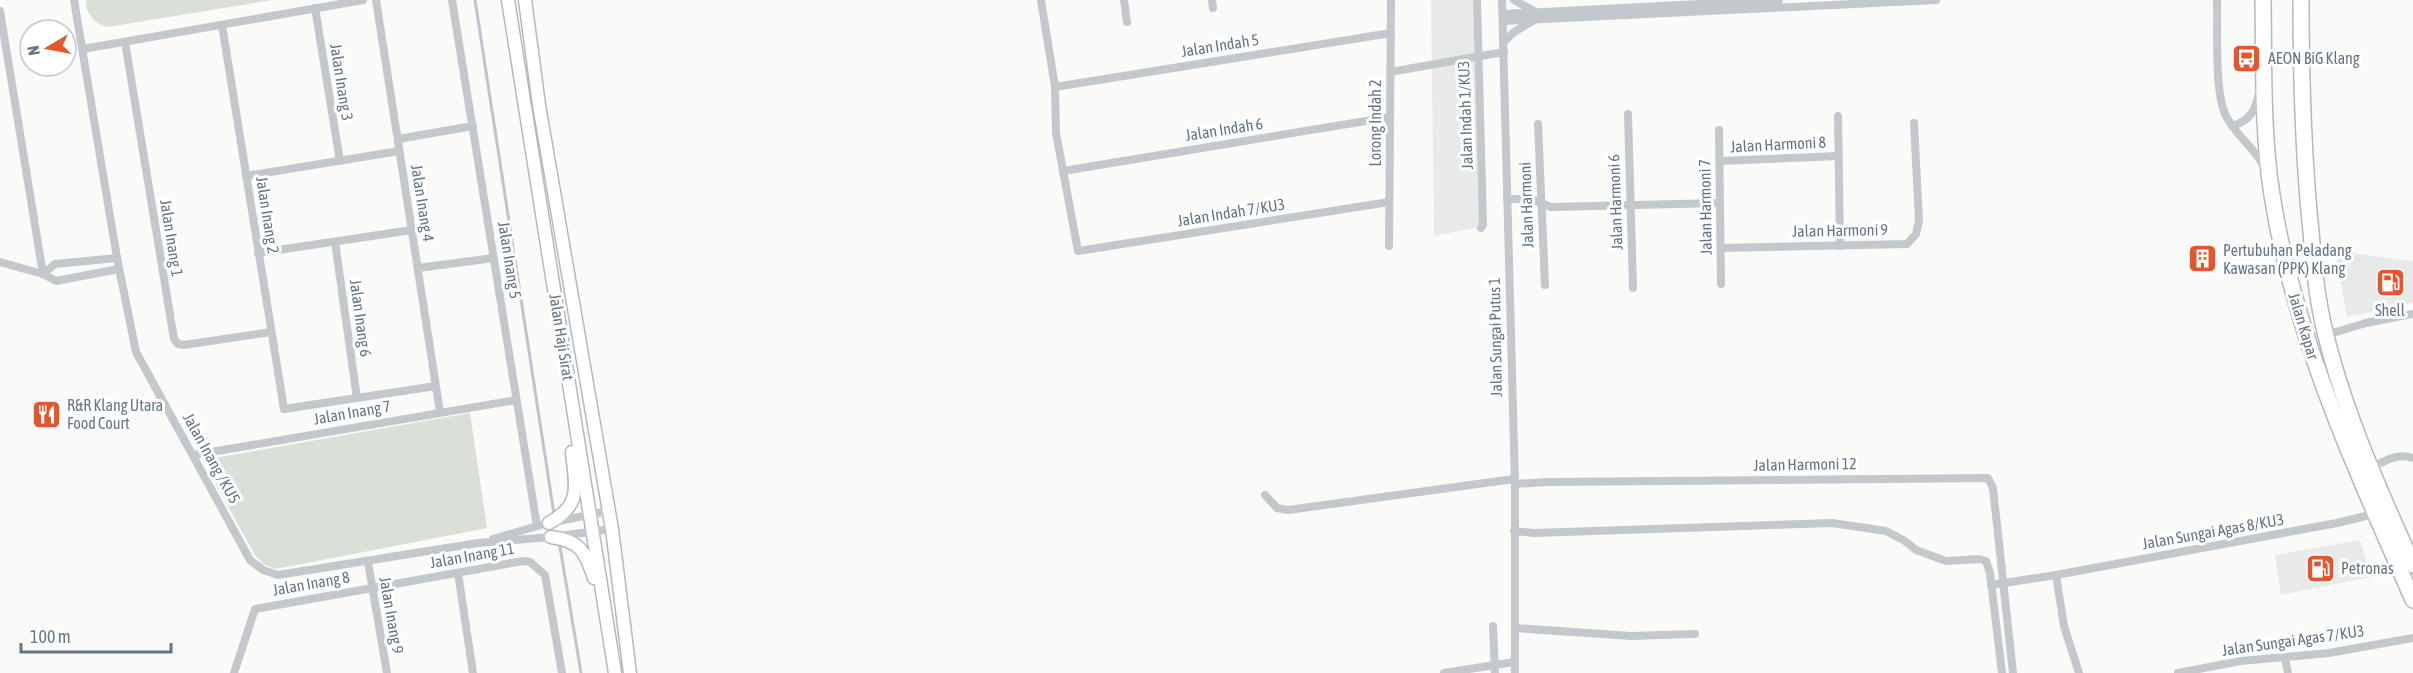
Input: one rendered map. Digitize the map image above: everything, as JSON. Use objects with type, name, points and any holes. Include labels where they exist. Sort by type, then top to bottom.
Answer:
[{"type":"highway","name":"Jalan Kapar","points":[[2263,0],[2265,132],[2269,177],[2277,222],[2300,316],[2346,447],[2413,600]]},
{"type":"highway","name":"Jalan Kapar","points":[[2301,0],[2302,113],[2317,293],[2343,397],[2370,468],[2408,539],[2413,565]]},
{"type":"main road","name":"Jalan Haji Sirat","points":[[508,0],[615,673]]},
{"type":"main road","name":"Jalan Haji Sirat","points":[[525,0],[535,75],[612,529],[630,673]]},
{"type":"main road","points":[[543,524],[565,517],[576,493],[566,365]]},
{"type":"main road","points":[[551,537],[569,537],[578,546],[588,562],[603,605]]},
{"type":"street","name":"Jalan Inang /KU5","points":[[74,0],[117,258],[136,352],[250,560],[263,570],[278,574],[478,543],[551,537]]},
{"type":"street","points":[[83,49],[363,0]]},
{"type":"street","name":"Jalan Inang 4","points":[[376,0],[440,412]]},
{"type":"street","name":"Jalan Inang 5","points":[[452,0],[516,400],[543,524]]},
{"type":"street","points":[[1041,0],[1055,87],[1056,133],[1063,171]]},
{"type":"street","points":[[1124,0],[1127,22]]},
{"type":"street","name":"Lorong Indah 2","points":[[1389,246],[1391,0]]},
{"type":"street","name":"Jalan Indah 1/KU3","points":[[1477,0],[1483,225],[1481,228]]},
{"type":"street","name":"Jalan Sungai Putus 1","points":[[1502,0],[1514,482],[1515,673]]},
{"type":"street","points":[[1514,0],[1537,16]]},
{"type":"street","points":[[1504,42],[1537,16],[1779,0]]},
{"type":"street","points":[[1503,17],[1793,3],[1936,0]]},
{"type":"street","points":[[2212,0],[2217,5],[2221,101],[2225,114],[2232,126],[2258,155],[2269,177]]},
{"type":"street","name":"Jalan Inang 3","points":[[315,8],[340,161]]},
{"type":"street","points":[[0,11],[43,274]]},
{"type":"street","name":"Jalan Inang 2","points":[[222,25],[284,410],[357,398]]},
{"type":"street","name":"Jalan Indah 5","points":[[1055,87],[1390,33]]},
{"type":"street","name":"Jalan Inang 1","points":[[126,42],[174,339],[178,344],[184,345],[271,332]]},
{"type":"street","points":[[1390,72],[1504,52]]},
{"type":"street","points":[[2232,126],[2242,123],[2254,111],[2264,68]]},
{"type":"street","points":[[0,72],[10,70]]},
{"type":"street","name":"Jalan Harmoni 6","points":[[1628,114],[1633,288]]},
{"type":"street","points":[[1838,116],[1840,246]]},
{"type":"street","name":"Jalan Indah 6","points":[[1063,171],[1390,117]]},
{"type":"street","name":"Jalan Harmoni 9","points":[[1721,248],[1907,244],[1916,234],[1919,221],[1914,123]]},
{"type":"street","name":"Jalan Harmoni","points":[[1538,124],[1545,285]]},
{"type":"street","points":[[398,139],[473,126]]},
{"type":"street","name":"Jalan Harmoni 7","points":[[1719,130],[1721,284]]},
{"type":"street","points":[[246,177],[399,151]]},
{"type":"street","name":"Jalan Harmoni 8","points":[[1720,161],[1838,156]]},
{"type":"street","name":"Jalan Indah 7/KU3","points":[[1063,171],[1078,251],[1389,202]]},
{"type":"street","points":[[1507,199],[1531,199],[1551,207],[1720,203]]},
{"type":"street","points":[[258,253],[412,230]]},
{"type":"street","name":"Jalan Inang 6","points":[[335,242],[357,398]]},
{"type":"street","points":[[43,274],[55,264],[117,258]]},
{"type":"street","points":[[418,268],[494,258]]},
{"type":"street","points":[[0,262],[43,274],[56,281],[119,269]]},
{"type":"street","points":[[2326,335],[2366,323],[2413,314]]},
{"type":"street","points":[[357,398],[436,386]]},
{"type":"street","name":"Jalan Inang 7","points":[[194,455],[516,400]]},
{"type":"street","points":[[2370,468],[2397,456],[2406,455],[2413,458]]},
{"type":"street","name":"Jalan Harmoni 12","points":[[1514,482],[1988,478],[1993,488],[2003,583]]},
{"type":"street","points":[[1265,495],[1277,508],[1288,510],[1514,482]]},
{"type":"street","points":[[565,517],[608,511]]},
{"type":"street","name":"Jalan Sungai Agas 8/KU3","points":[[1990,585],[2337,524],[2374,514]]},
{"type":"street","points":[[1514,531],[1534,533],[1832,523],[1886,531],[1916,550],[1946,561],[1979,559],[1986,561],[1990,573],[2002,673]]},
{"type":"street","name":"Jalan Inang /KU5","points":[[478,543],[543,524]]},
{"type":"street","points":[[569,537],[612,529]]},
{"type":"street","name":"Jalan Inang 9","points":[[368,561],[386,672]]},
{"type":"street","name":"Jalan Inang 11","points":[[372,588],[523,561],[530,562],[542,572],[546,580],[562,673]]},
{"type":"street","points":[[458,573],[473,673]]},
{"type":"street","points":[[2056,575],[2064,626],[2079,673]]},
{"type":"street","points":[[2003,583],[2013,673]]},
{"type":"street","name":"Jalan Inang 8","points":[[234,673],[255,609],[372,588]]},
{"type":"street","points":[[1493,626],[1495,669]]},
{"type":"street","points":[[1515,628],[1631,636],[1695,634]]},
{"type":"street","name":"Jalan Sungai Agas 7/KU3","points":[[2178,673],[2197,672],[2234,662],[2329,653],[2413,638]]},
{"type":"street","points":[[2285,658],[2288,673]]},
{"type":"street","points":[[1444,673],[1495,669],[1514,662]]},
{"type":"street","points":[[377,673],[386,672]]},
{"type":"shaded area","points":[[86,0],[272,0],[108,27],[92,18],[87,9]]},
{"type":"shaded area","points":[[1431,0],[1473,0],[1479,224],[1475,228],[1434,236]]},
{"type":"shaded area","points":[[2335,251],[2413,261],[2413,303],[2347,317]]},
{"type":"shaded area","points":[[470,413],[487,528],[276,569],[263,564],[255,555],[209,472],[208,461],[215,458]]},
{"type":"shaded area","points":[[2360,540],[2371,577],[2281,595],[2275,555]]},
{"type":"waterway","points":[[475,0],[554,514]]},
{"type":"waterway","points":[[559,541],[581,673]]},
{"type":"place","name":"AEON BiG Klang","points":[[2247,58]]},
{"type":"place","name":"Pertubuhan Peladang Kawasan (PPK) Klang","points":[[2202,259]]},
{"type":"place","name":"Shell","points":[[2390,282]]},
{"type":"place","name":"R&R Klang Utara Food Court","points":[[46,414]]},
{"type":"place","name":"Petronas","points":[[2320,568]]}]
